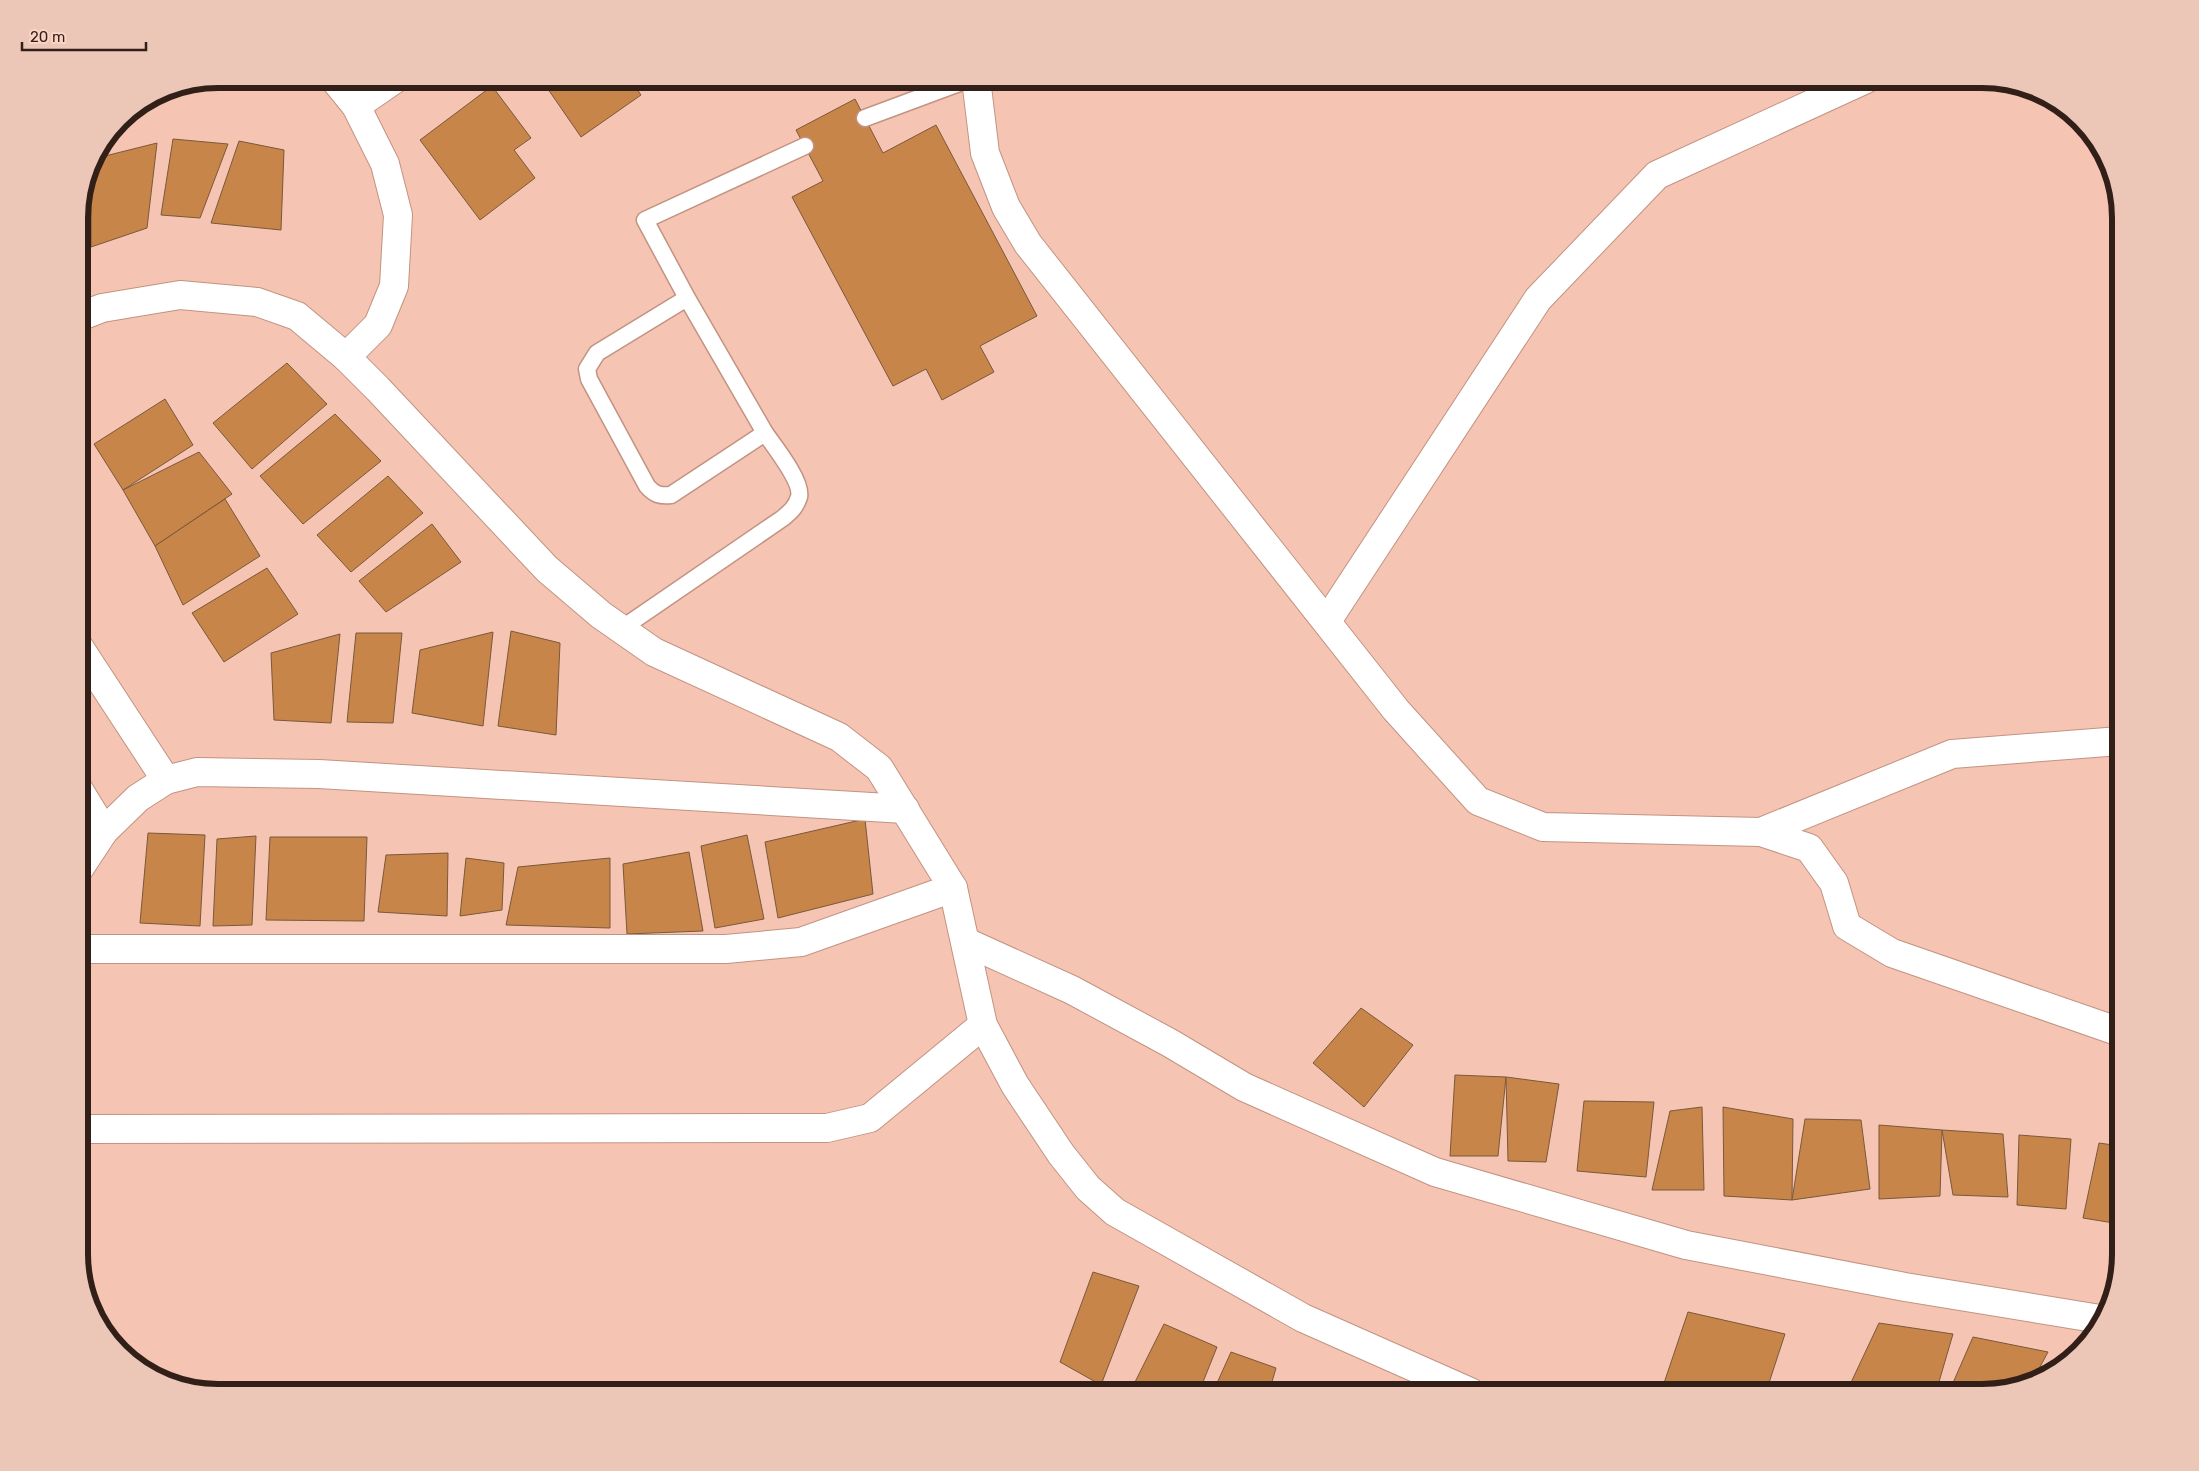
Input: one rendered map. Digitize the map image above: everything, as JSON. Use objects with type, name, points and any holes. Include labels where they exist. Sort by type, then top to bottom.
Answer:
[{"type":"street","points":[[341,88],[356,106],[385,164],[398,215],[394,286],[378,324],[346,357]]},
{"type":"street","points":[[356,106],[382,88]]},
{"type":"street","points":[[977,88],[985,153],[1006,207],[1028,244],[1396,710],[1478,801],[1543,827],[1761,832],[1809,848],[1834,883],[1848,926],[1892,953],[2112,1029]]},
{"type":"street","points":[[1327,621],[1538,299],[1657,175],[1846,88]]},
{"type":"street","points":[[88,313],[102,308],[180,295],[257,302],[297,316],[346,357],[547,569],[601,615],[654,652],[839,737],[879,768],[953,888],[983,1025],[1015,1085],[1061,1154],[1088,1188],[1115,1212],[1303,1318],[1452,1384]]},
{"type":"street","points":[[88,661],[166,780]]},
{"type":"street","points":[[1761,832],[1952,754],[2112,742]]},
{"type":"street","points":[[88,856],[104,831],[138,798],[166,780],[197,772],[319,774],[905,810]]},
{"type":"street","points":[[88,805],[104,831]]},
{"type":"street","points":[[88,949],[726,949],[801,942],[953,888]]},
{"type":"street","points":[[966,942],[1072,990],[1170,1043],[1244,1087],[1435,1172],[1686,1244],[1905,1287],[2094,1318]]},
{"type":"street","points":[[88,1129],[827,1128],[870,1118],[983,1025]]},
{"type":"lane","points":[[865,118],[946,88]]},
{"type":"lane","points":[[621,629],[775,524],[795,507],[800,495],[797,482],[765,432],[687,298],[645,220],[806,146]]},
{"type":"lane","points":[[687,298],[597,353],[587,369],[589,379],[647,486],[652,493],[660,496],[671,495],[765,432]]},
{"type":"building","points":[[489,88],[494,88],[531,138],[514,150],[535,178],[480,220],[420,140]]},
{"type":"building","points":[[547,88],[636,88],[641,95],[581,137]]},
{"type":"building","points":[[855,99],[883,153],[936,125],[1037,316],[980,346],[994,372],[942,400],[926,369],[893,386],[792,197],[823,181],[796,130]]},
{"type":"building","points":[[173,139],[228,144],[200,218],[161,215]]},
{"type":"building","points":[[239,141],[284,150],[281,230],[211,223]]},
{"type":"building","points":[[157,143],[147,228],[91,247],[91,189],[97,168],[103,157]]},
{"type":"building","points":[[287,363],[327,404],[252,469],[213,423]]},
{"type":"building","points":[[165,399],[193,445],[123,490],[94,444]]},
{"type":"building","points":[[335,414],[381,461],[303,524],[260,476]]},
{"type":"building","points":[[199,452],[232,494],[155,546],[123,490]]},
{"type":"building","points":[[388,476],[423,513],[351,572],[317,535]]},
{"type":"building","points":[[225,499],[260,556],[183,605],[155,546]]},
{"type":"building","points":[[432,524],[461,562],[386,612],[359,581]]},
{"type":"building","points":[[267,568],[298,614],[224,662],[192,613]]},
{"type":"building","points":[[511,631],[560,643],[556,735],[498,726]]},
{"type":"building","points":[[493,632],[483,726],[412,713],[420,650]]},
{"type":"building","points":[[356,633],[402,633],[393,723],[347,722]]},
{"type":"building","points":[[340,634],[331,723],[274,720],[271,653]]},
{"type":"building","points":[[865,819],[873,894],[778,918],[765,842]]},
{"type":"building","points":[[148,833],[205,835],[200,926],[140,923]]},
{"type":"building","points":[[747,835],[764,919],[715,928],[701,846]]},
{"type":"building","points":[[256,836],[252,925],[213,926],[217,839]]},
{"type":"building","points":[[270,837],[367,837],[364,921],[266,920]]},
{"type":"building","points":[[689,852],[703,931],[627,934],[623,864]]},
{"type":"building","points":[[448,853],[447,916],[378,912],[386,855]]},
{"type":"building","points":[[466,858],[504,863],[502,910],[460,916]]},
{"type":"building","points":[[610,858],[610,928],[506,925],[518,867]]},
{"type":"building","points":[[1361,1008],[1413,1045],[1364,1107],[1313,1063]]},
{"type":"building","points":[[1455,1075],[1506,1077],[1498,1156],[1450,1156]]},
{"type":"building","points":[[1506,1077],[1559,1084],[1546,1162],[1508,1161]]},
{"type":"building","points":[[1584,1101],[1654,1102],[1646,1177],[1577,1171]]},
{"type":"building","points":[[1702,1107],[1704,1190],[1652,1190],[1670,1111]]},
{"type":"building","points":[[1723,1107],[1793,1119],[1792,1200],[1724,1196]]},
{"type":"building","points":[[1805,1119],[1861,1120],[1870,1189],[1792,1200]]},
{"type":"building","points":[[1879,1125],[1942,1130],[1940,1196],[1879,1199]]},
{"type":"building","points":[[1942,1130],[2003,1134],[2008,1197],[1953,1195]]},
{"type":"building","points":[[2019,1135],[2071,1139],[2066,1209],[2017,1205]]},
{"type":"building","points":[[2099,1143],[2112,1145],[2112,1223],[2083,1218]]},
{"type":"building","points":[[1093,1272],[1139,1286],[1101,1384],[1060,1362]]},
{"type":"building","points":[[1688,1312],[1785,1334],[1769,1384],[1664,1384]]},
{"type":"building","points":[[1879,1323],[1953,1334],[1938,1384],[1850,1384]]},
{"type":"building","points":[[1164,1324],[1217,1347],[1202,1384],[1134,1384]]},
{"type":"building","points":[[1973,1337],[2048,1352],[2038,1370],[2024,1377],[1982,1384],[1952,1384]]},
{"type":"building","points":[[1231,1352],[1276,1368],[1271,1384],[1217,1384]]}]
